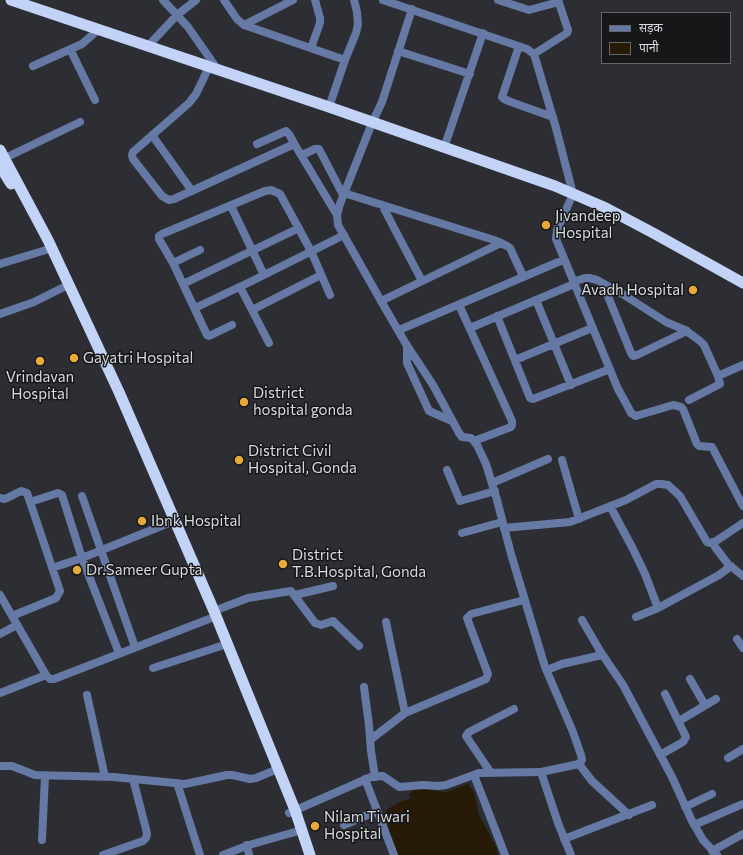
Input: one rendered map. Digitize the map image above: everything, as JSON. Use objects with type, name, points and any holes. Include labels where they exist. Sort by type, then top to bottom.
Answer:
[{"type":"highway","points":[[11,0],[328,107],[555,186],[606,208],[743,283]]},
{"type":"highway","points":[[2,158],[119,401],[169,524],[212,615],[221,646],[273,771],[292,811]]},
{"type":"highway","points":[[2,158],[48,240],[119,392],[212,615],[292,811],[299,832],[310,854]]},
{"type":"street","points":[[163,0],[188,27],[213,69],[189,103],[133,152],[131,157],[165,199],[174,199],[292,145],[295,145]]},
{"type":"street","points":[[148,46],[178,15],[196,0]]},
{"type":"street","points":[[244,25],[293,0]]},
{"type":"street","points":[[311,48],[320,23],[315,0]]},
{"type":"street","points":[[328,107],[356,34],[358,24],[354,0]]},
{"type":"street","points":[[383,0],[483,33],[527,49],[534,54],[553,117],[573,194],[557,230],[556,238],[563,260],[618,389],[628,407],[636,416],[673,405],[681,407],[697,444],[699,446],[712,447],[743,504]]},
{"type":"street","points":[[498,0],[524,9],[534,9],[558,1],[568,30],[567,33],[534,54]]},
{"type":"street","points":[[521,0],[524,9]]},
{"type":"street","points":[[226,1],[237,19],[244,25],[345,60]]},
{"type":"street","points":[[292,811],[365,779],[375,777],[383,776],[399,787],[446,785],[479,773],[541,772],[579,764],[582,760],[571,726],[546,670],[524,600],[486,464],[474,441],[471,438],[462,436],[459,433],[433,385],[407,346],[338,225],[337,215],[344,194],[372,123],[382,102],[412,9]]},
{"type":"street","points":[[33,66],[86,41],[99,29]]},
{"type":"street","points":[[444,148],[483,33]]},
{"type":"street","points":[[519,46],[502,97],[511,102],[553,117]]},
{"type":"street","points":[[70,49],[96,100]]},
{"type":"street","points":[[398,51],[470,74]]},
{"type":"street","points":[[2,158],[80,122]]},
{"type":"street","points":[[257,144],[286,131],[302,155],[337,215]]},
{"type":"street","points":[[152,135],[192,191]]},
{"type":"street","points":[[302,155],[315,149],[319,149],[344,194],[507,246],[510,248],[523,276]]},
{"type":"street","points":[[232,325],[209,336],[207,335],[173,263],[159,239],[159,236],[266,190],[271,190],[280,194],[311,251],[330,295]]},
{"type":"street","points":[[382,205],[422,281]]},
{"type":"street","points":[[231,206],[264,275]]},
{"type":"street","points":[[183,284],[298,228]]},
{"type":"street","points":[[194,308],[240,287],[344,235]]},
{"type":"street","points":[[381,302],[501,243]]},
{"type":"street","points":[[0,264],[46,250]]},
{"type":"street","points":[[173,263],[200,250]]},
{"type":"street","points":[[399,330],[563,260]]},
{"type":"street","points":[[252,310],[321,275]]},
{"type":"street","points":[[470,328],[573,283],[589,278],[624,295],[666,322],[687,331],[700,340],[704,345],[720,382],[719,385],[689,400]]},
{"type":"street","points":[[603,284],[633,356],[687,331]]},
{"type":"street","points":[[0,314],[34,302],[64,287]]},
{"type":"street","points":[[240,287],[269,343]]},
{"type":"street","points":[[536,300],[571,384]]},
{"type":"street","points":[[459,305],[512,421],[512,425],[510,427],[474,441]]},
{"type":"street","points":[[498,316],[530,398],[533,400],[610,369]]},
{"type":"street","points":[[515,360],[592,328]]},
{"type":"street","points":[[407,346],[407,363],[429,411],[452,421]]},
{"type":"street","points":[[718,376],[743,365]]},
{"type":"street","points":[[447,470],[460,501],[493,487],[548,459]]},
{"type":"street","points":[[562,460],[579,519]]},
{"type":"street","points":[[462,533],[503,525],[562,523],[579,519],[631,498],[656,484],[668,486],[680,496],[707,542],[710,543],[716,541],[743,523]]},
{"type":"street","points":[[0,498],[5,499],[21,491],[26,493],[60,591],[58,596],[12,616]]},
{"type":"street","points":[[30,502],[58,493],[62,495],[82,558],[119,653]]},
{"type":"street","points":[[82,496],[135,647]]},
{"type":"street","points":[[610,506],[636,555],[658,608]]},
{"type":"street","points":[[52,568],[101,551],[169,524]]},
{"type":"street","points":[[716,541],[714,544],[715,547],[731,566],[743,576]]},
{"type":"street","points":[[636,618],[658,608],[719,575],[731,566]]},
{"type":"street","points":[[295,595],[333,586]]},
{"type":"street","points":[[0,595],[46,675],[50,679],[54,679],[135,647],[212,615],[248,598],[291,591],[315,623],[321,625],[334,621],[359,646]]},
{"type":"street","points":[[370,740],[405,712],[486,678],[488,674],[467,618],[471,614],[524,600]]},
{"type":"street","points":[[582,620],[602,655],[623,685],[703,840],[714,853],[743,834]]},
{"type":"street","points":[[386,622],[405,712]]},
{"type":"street","points":[[0,634],[17,626]]},
{"type":"street","points":[[737,639],[743,648]]},
{"type":"street","points":[[153,668],[221,646]]},
{"type":"street","points":[[546,670],[562,664],[602,655]]},
{"type":"street","points":[[0,693],[46,675]]},
{"type":"street","points":[[690,679],[705,705]]},
{"type":"street","points":[[364,687],[375,777]]},
{"type":"street","points":[[660,755],[686,739],[686,733],[665,694]]},
{"type":"street","points":[[87,695],[105,777]]},
{"type":"street","points":[[679,721],[716,699]]},
{"type":"street","points":[[491,773],[466,736],[469,732],[514,709]]},
{"type":"street","points":[[728,758],[743,749]]},
{"type":"street","points":[[579,764],[592,781],[628,815]]},
{"type":"street","points":[[0,766],[12,766],[31,775],[105,777],[177,783],[194,783],[232,775],[250,779],[273,771]]},
{"type":"street","points":[[541,772],[558,823],[571,855]]},
{"type":"street","points":[[474,775],[505,855]]},
{"type":"street","points":[[42,840],[45,776]]},
{"type":"street","points":[[103,855],[143,841],[146,838],[146,829],[133,779]]},
{"type":"street","points":[[365,779],[394,855]]},
{"type":"street","points":[[177,783],[200,855]]},
{"type":"street","points":[[686,807],[712,794]]},
{"type":"street","points":[[694,825],[743,804]]},
{"type":"street","points":[[564,839],[652,805]]},
{"type":"street","points":[[344,825],[377,811]]},
{"type":"street","points":[[223,855],[247,845],[299,832]]},
{"type":"street","points":[[247,845],[249,855]]},
{"type":"water","points":[[468,784],[474,792],[479,815],[496,847],[498,855],[398,855],[389,835],[386,810],[411,798],[409,794],[416,788],[445,792]]},
{"type":"place","name":"Jivandeep Hospital","points":[[546,225]]},
{"type":"place","name":"Avadh Hospital","points":[[693,290]]},
{"type":"place","name":"Gayatri Hospital","points":[[74,358]]},
{"type":"place","name":"Vrindavan Hospital","points":[[40,361]]},
{"type":"place","name":"District hospital gonda","points":[[244,402]]},
{"type":"place","name":"District Civil Hospital, Gonda","points":[[239,460]]},
{"type":"place","name":"Ibnk Hospital","points":[[142,521]]},
{"type":"place","name":"District T.B.Hospital, Gonda","points":[[283,564]]},
{"type":"place","name":"Dr.Sameer Gupta","points":[[77,570]]},
{"type":"place","name":"Nilam Tiwari Hospital","points":[[315,826]]}]
